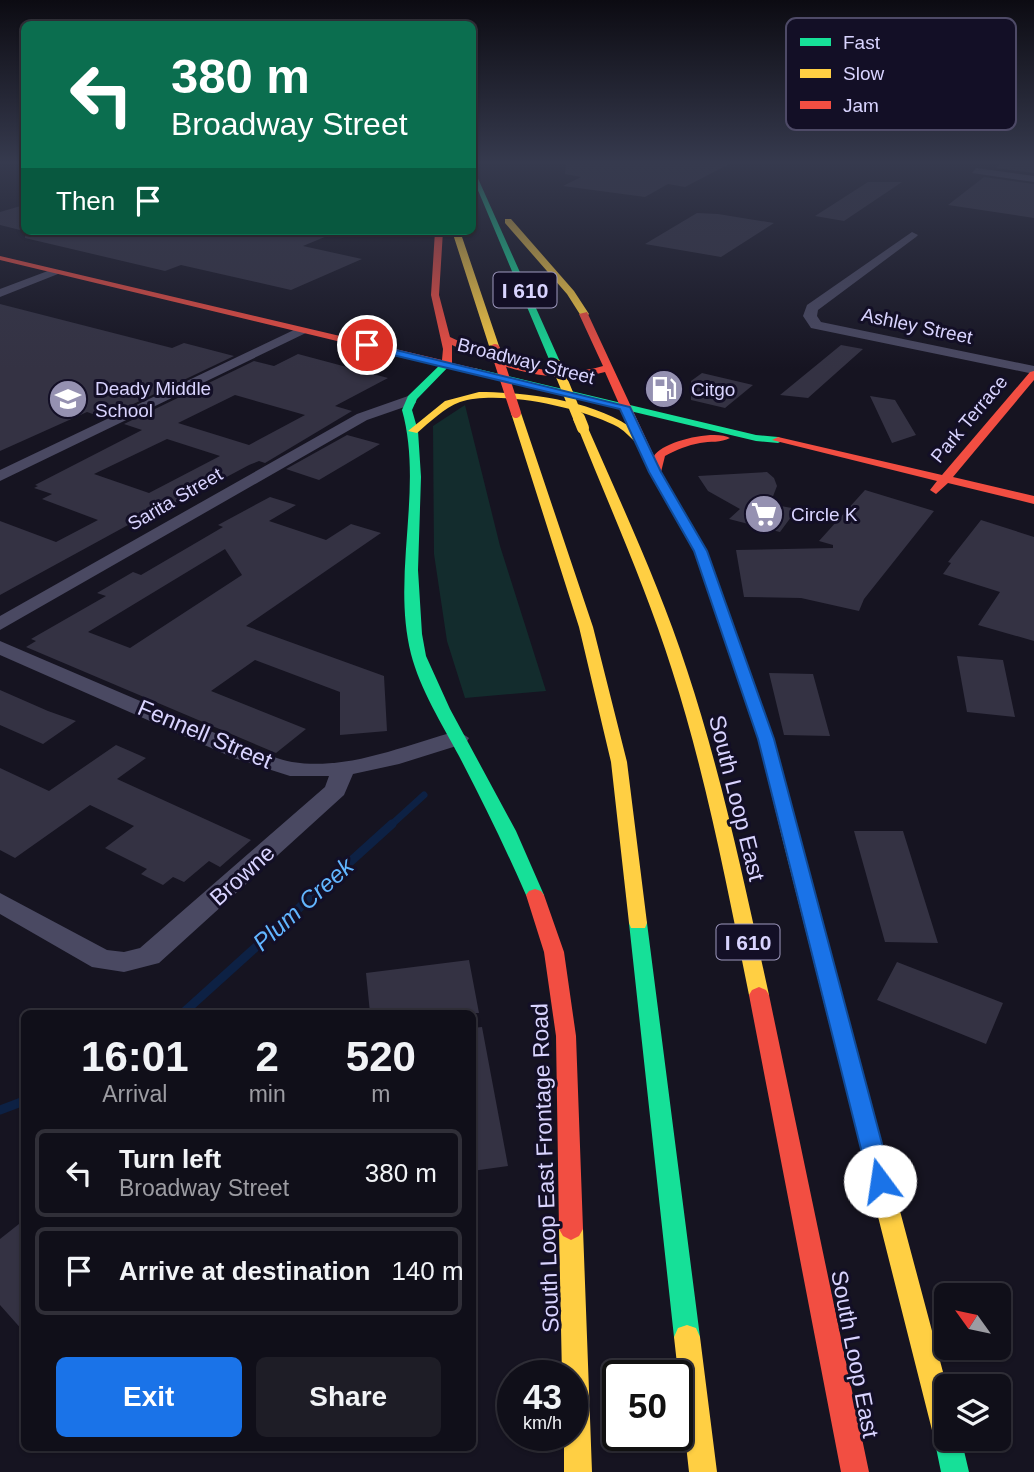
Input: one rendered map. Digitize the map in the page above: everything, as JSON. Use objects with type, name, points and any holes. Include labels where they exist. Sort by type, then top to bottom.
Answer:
[{"type":"main road","name":"South Loop East","points":[[505,232],[556,364],[664,625],[692,711],[723,828],[778,1081],[855,1472]]},
{"type":"main road","points":[[513,232],[570,293],[584,314],[655,472],[701,551],[766,739],[934,1388]]},
{"type":"main road","points":[[411,400],[446,363],[449,349],[435,336],[439,235]]},
{"type":"main road","name":"I 610","points":[[457,235],[586,627],[619,762],[703,1472]]},
{"type":"main road","name":"Broadway Street","points":[[0,258],[756,438],[825,461],[1034,500]]},
{"type":"main road","points":[[382,349],[435,336],[486,356],[572,376],[610,372],[653,401],[701,425]]},
{"type":"main road","points":[[401,353],[420,370],[425,385]]},
{"type":"main road","name":"Park Terrace","points":[[941,484],[1034,372]]},
{"type":"main road","points":[[412,426],[464,397],[486,395],[511,397],[624,426],[642,443]]},
{"type":"main road","name":"South Loop East Frontage Road","points":[[411,400],[407,410],[412,426],[415,477],[411,570],[419,656],[507,831],[533,890],[554,952],[561,991],[566,1036],[571,1147],[578,1472]]},
{"type":"main road","points":[[655,472],[660,454],[681,443],[700,438],[756,438]]},
{"type":"main road","name":"Broadway Street","points":[[941,484],[1034,514]]},
{"type":"main road","points":[[950,1451],[956,1472]]},
{"type":"street","name":"Ashley Street","points":[[912,235],[816,305],[810,316],[816,325],[1034,372]]},
{"type":"street","points":[[0,293],[57,272]]},
{"type":"street","points":[[0,476],[303,331]]},
{"type":"street","name":"Sarita Street","points":[[0,624],[371,413],[411,400]]},
{"type":"street","points":[[371,413],[412,426]]},
{"type":"street","name":"Fennell Street","points":[[0,647],[242,753],[290,769],[343,769],[391,759],[458,738]]},
{"type":"street","name":"Browne","points":[[0,902],[102,960],[124,962],[149,956],[336,790],[343,769]]},
{"type":"green space","points":[[465,405],[500,546],[546,691],[465,698],[447,641],[434,554],[433,426]]},
{"type":"building","points":[[666,232],[760,232],[721,257],[645,244]]},
{"type":"building","points":[[25,235],[329,235],[303,246],[362,259],[291,290],[181,265],[165,271],[25,238]]},
{"type":"building","name":"Deady Middle School","points":[[0,304],[172,348],[184,343],[234,356],[104,418],[87,412],[0,451]]},
{"type":"building","points":[[841,345],[863,349],[808,398],[780,395]]},
{"type":"building","points":[[298,354],[388,378],[335,406],[352,411],[265,463],[259,461],[249,465],[178,503],[172,501],[0,595],[0,521],[56,542],[98,520],[42,499],[52,494],[34,488],[38,486],[35,485],[142,430],[124,424],[254,361],[274,366]],"holes":[[[235,395],[305,415],[249,445],[178,423]],[[167,439],[220,456],[149,493],[94,474]]]},
{"type":"building","points":[[702,373],[753,385],[725,408],[691,400],[691,381]]},
{"type":"building","points":[[870,396],[895,400],[916,435],[892,443]]},
{"type":"building","points":[[347,435],[380,444],[319,480],[286,469]]},
{"type":"building","points":[[767,472],[774,478],[777,486],[770,504],[797,509],[780,532],[729,519],[740,509],[708,491],[698,476]]},
{"type":"building","points":[[865,490],[934,511],[864,599],[859,611],[801,598],[744,597],[736,550],[833,548],[833,545],[819,541]]},
{"type":"building","points":[[270,497],[296,505],[269,521],[326,540],[351,524],[381,533],[246,626],[384,676],[387,731],[340,735],[340,692],[255,660],[211,691],[306,729],[276,753],[26,647],[36,641],[31,639],[106,596],[97,593],[133,572],[141,575],[223,527],[218,525]],"holes":[[[225,549],[242,575],[130,648],[88,632]]]},
{"type":"building","points":[[981,520],[1034,537],[1034,641],[978,625],[1000,592],[943,574],[951,563],[948,562]]},
{"type":"building","points":[[957,656],[1003,660],[1015,717],[967,712]]},
{"type":"building","points":[[769,673],[813,674],[830,736],[784,735]]},
{"type":"building","points":[[0,690],[76,721],[43,744],[0,725]]},
{"type":"building","points":[[116,745],[146,758],[117,779],[251,840],[220,867],[209,861],[184,882],[173,877],[163,885],[141,874],[147,869],[105,848],[134,826],[90,805],[15,858],[0,850],[0,768],[49,791]]},
{"type":"building","points":[[854,831],[903,831],[938,943],[885,942]]},
{"type":"building","points":[[469,960],[479,1013],[476,1013],[476,1010],[370,1010],[366,973]]},
{"type":"building","points":[[897,962],[1003,1003],[986,1044],[877,1000]]},
{"type":"building","points":[[482,1027],[508,1166],[476,1170],[476,1028]]},
{"type":"building","points":[[21,1222],[21,1329],[0,1305],[0,1239]]},
{"type":"waterway","name":"Plum Creek","points":[[390,826],[424,795]]},
{"type":"waterway","name":"Plum Creek","points":[[186,1010],[392,824]]},
{"type":"waterway","name":"Plum Creek","points":[[0,1110],[21,1102]]},
{"type":"traffic: fast","points":[[500,232],[556,364]]},
{"type":"traffic: fast","points":[[447,363],[412,398],[407,410],[413,431],[415,477],[411,570],[415,634],[419,656],[442,709],[507,831],[535,895]]},
{"type":"traffic: fast","points":[[474,371],[756,438],[778,440]]},
{"type":"traffic: fast","points":[[638,923],[687,1337]]},
{"type":"traffic: fast","points":[[950,1451],[955,1472]]},
{"type":"traffic: slow","points":[[517,232],[571,293],[584,314]]},
{"type":"traffic: slow","points":[[457,235],[495,349]]},
{"type":"traffic: slow","points":[[556,364],[583,428]]},
{"type":"traffic: slow","points":[[413,431],[455,400],[499,395],[544,401],[607,418],[622,425],[642,443]]},
{"type":"traffic: slow","points":[[516,413],[586,627],[619,762],[638,923]]},
{"type":"traffic: slow","points":[[583,428],[645,575],[680,669],[718,808],[759,995]]},
{"type":"traffic: slow","points":[[789,829],[934,1388]]},
{"type":"traffic: slow","points":[[571,1229],[578,1472]]},
{"type":"traffic: slow","points":[[687,1337],[703,1472]]},
{"type":"traffic: jam","points":[[439,235],[435,295],[448,349],[447,363]]},
{"type":"traffic: jam","points":[[0,258],[474,371]]},
{"type":"traffic: jam","points":[[584,314],[655,472],[701,551],[766,739],[789,829]]},
{"type":"traffic: jam","points":[[445,338],[504,363],[547,374],[589,374],[608,368]]},
{"type":"traffic: jam","points":[[495,349],[516,413]]},
{"type":"traffic: jam","points":[[936,490],[1034,374]]},
{"type":"traffic: jam","points":[[655,472],[660,454],[676,446],[724,438]]},
{"type":"traffic: jam","points":[[778,440],[1034,500]]},
{"type":"traffic: jam","points":[[535,895],[554,952],[566,1036],[571,1229]]},
{"type":"traffic: jam","points":[[759,995],[855,1472]]},
{"type":"place","name":"Citgo","points":[[664,389]]},
{"type":"place","name":"Deady Middle School","points":[[68,399]]},
{"type":"place","name":"Circle K","points":[[764,514]]},
{"type":"route","points":[[367,345],[624,407],[655,472],[701,551],[766,739],[880,1181]]}]
